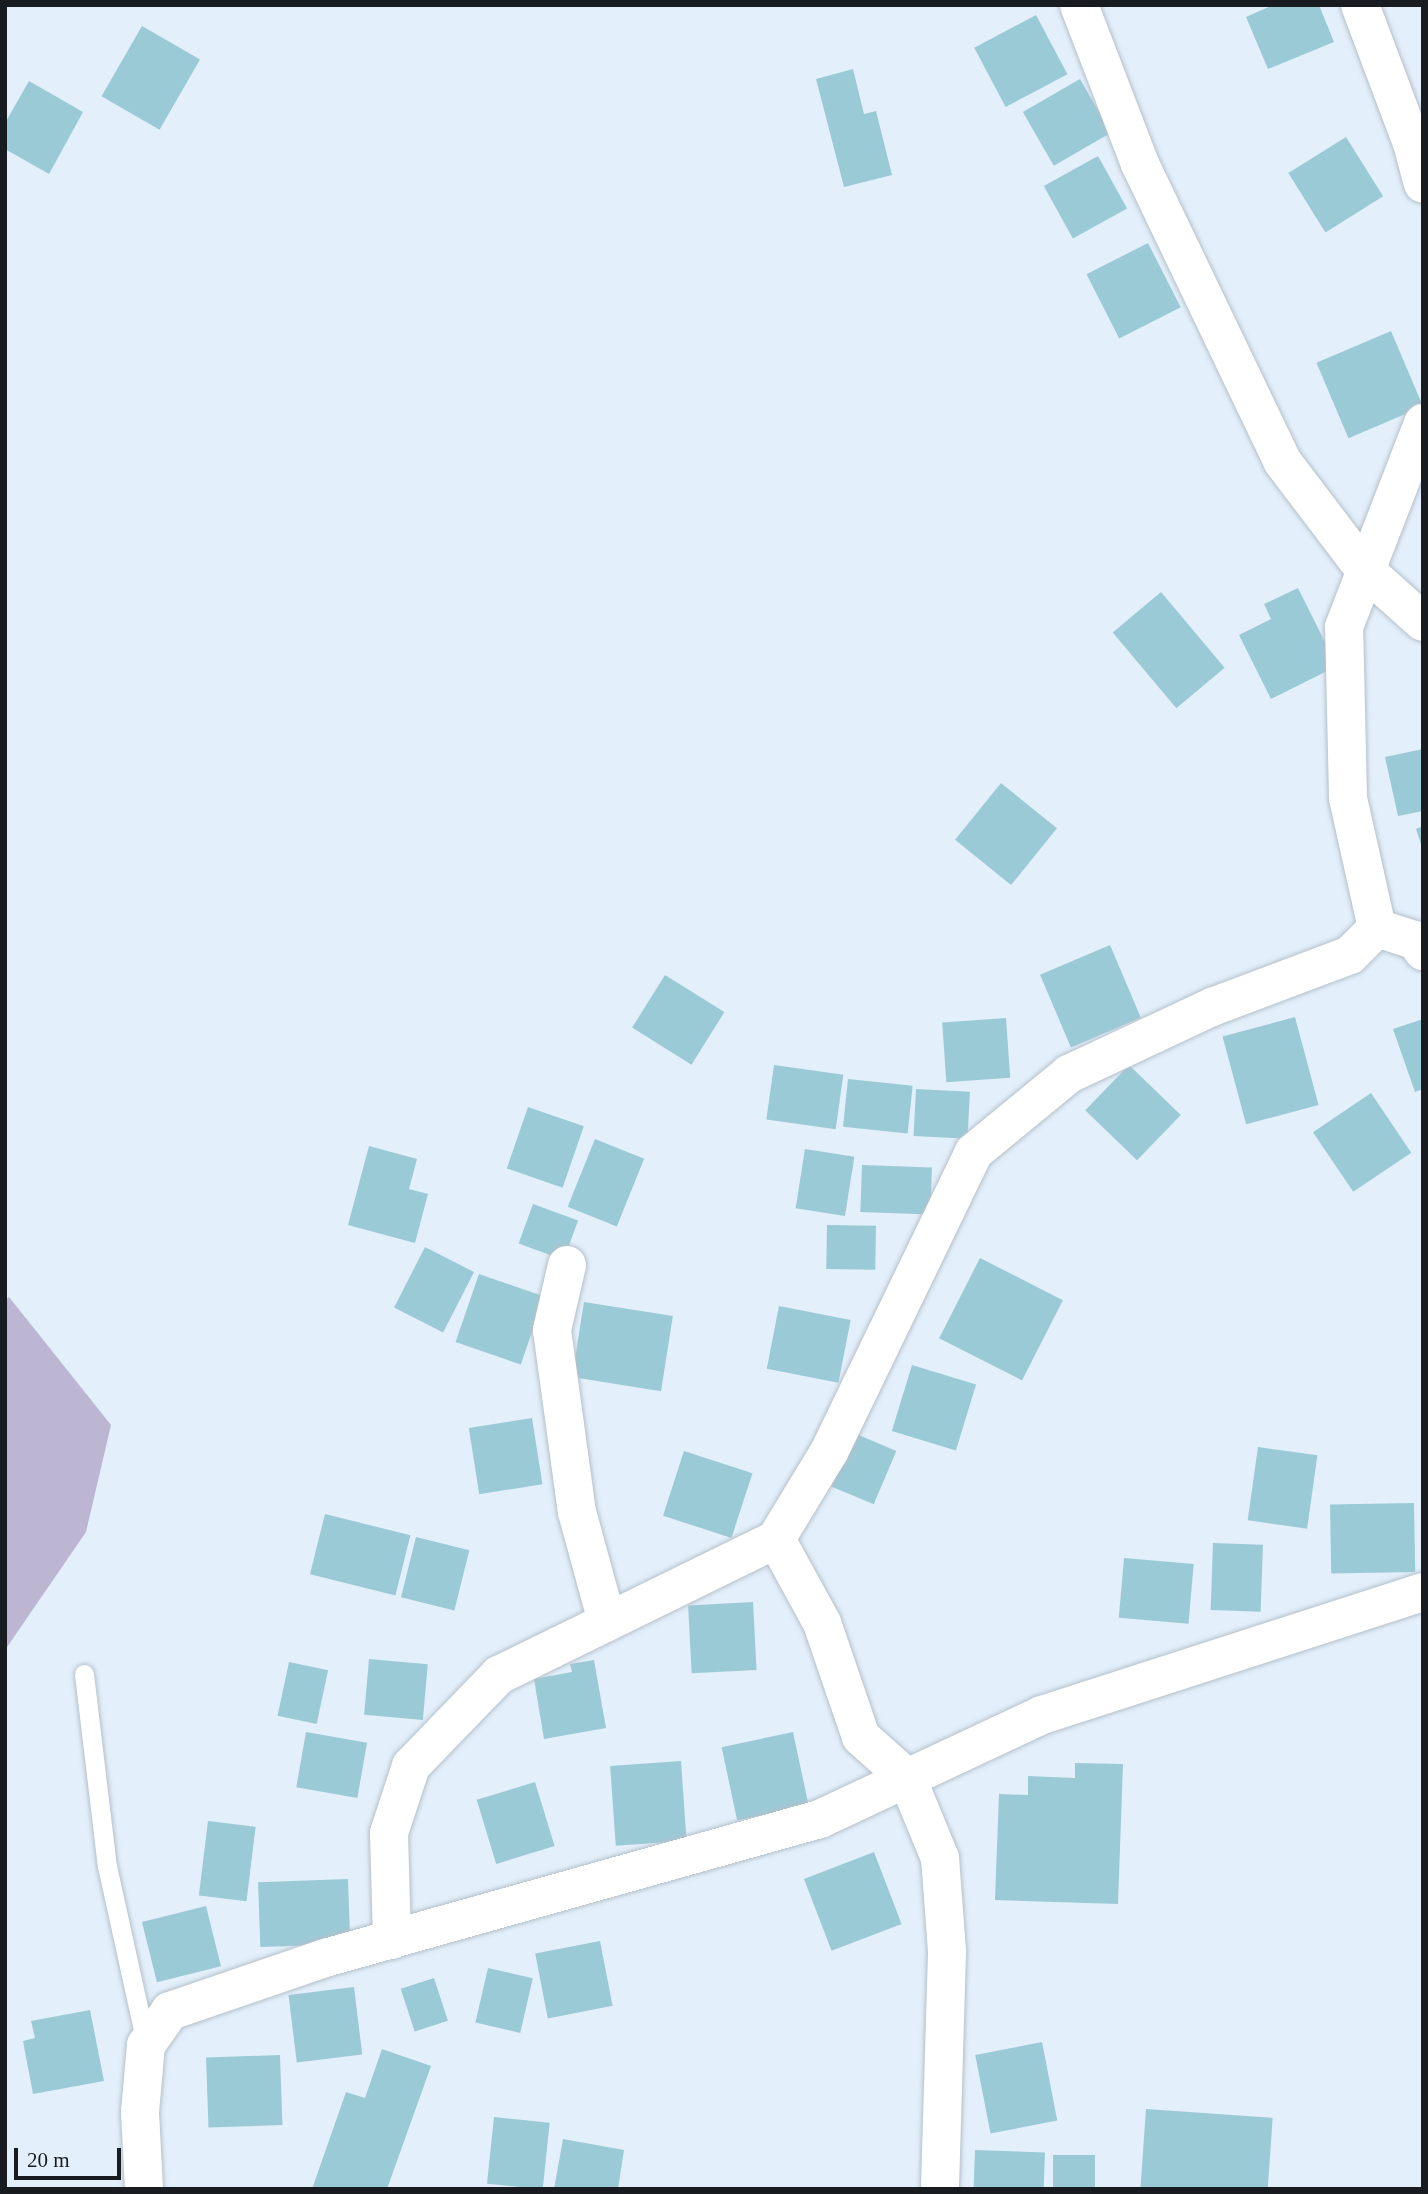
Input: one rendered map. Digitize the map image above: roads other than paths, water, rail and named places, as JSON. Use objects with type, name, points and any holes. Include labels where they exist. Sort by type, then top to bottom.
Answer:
[{"type":"street","points":[[1079,5],[1140,164],[1282,461],[1364,569],[1423,622]]},
{"type":"street","points":[[1360,5],[1418,144],[1423,184]]},
{"type":"street","points":[[1377,928],[1348,799],[1344,628],[1364,569],[1423,423]]},
{"type":"street","points":[[1377,928],[1415,940],[1423,951]]},
{"type":"street","points":[[392,1940],[389,1833],[411,1766],[499,1675],[776,1539],[829,1452],[974,1152],[1069,1074],[1212,1007],[1350,955],[1377,928]]},
{"type":"street","points":[[567,1265],[552,1330],[577,1512],[607,1622]]},
{"type":"street","points":[[776,1539],[822,1623],[861,1737],[907,1778],[940,1858],[947,1952],[940,2189]]},
{"type":"street","points":[[144,2189],[139,2112],[146,2045],[170,2011],[392,1940],[820,1819],[1042,1715],[1423,1592]]},
{"type":"lane","points":[[84,1674],[107,1866],[146,2045]]}]
